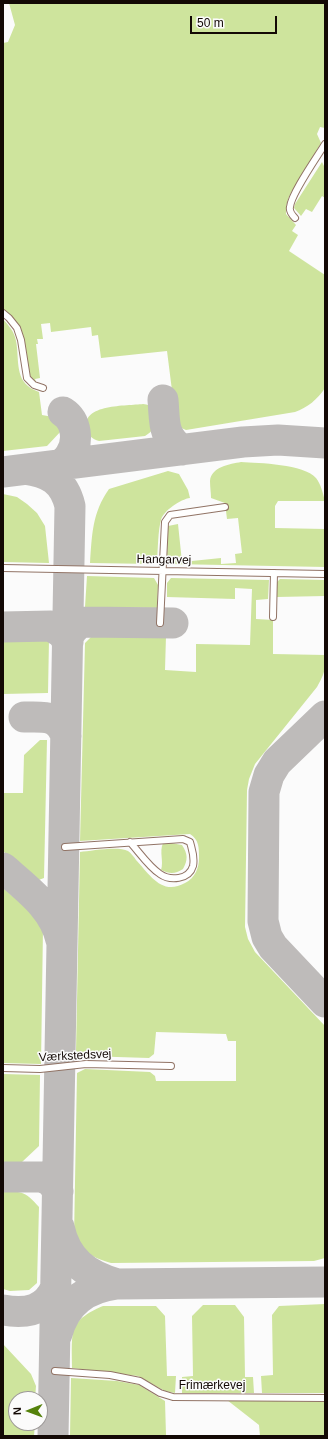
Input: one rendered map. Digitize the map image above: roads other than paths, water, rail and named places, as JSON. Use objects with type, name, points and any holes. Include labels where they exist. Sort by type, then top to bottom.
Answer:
[{"type":"lane","points":[[295,218],[291,213],[290,207],[294,194],[325,144]]},
{"type":"lane","points":[[3,313],[17,328],[21,340],[27,378],[34,385],[42,388]]},
{"type":"lane","points":[[160,622],[165,522],[170,515],[224,507]]},
{"type":"lane","name":"Hangarvej","points":[[3,568],[325,574]]},
{"type":"lane","points":[[273,617],[274,573]]},
{"type":"lane","points":[[65,847],[130,842],[183,838],[190,842],[194,854],[193,867],[187,874],[178,879],[167,878],[158,873],[130,842]]},
{"type":"lane","name":"Værkstedsvej","points":[[3,1068],[40,1069],[86,1064],[171,1066]]},
{"type":"lane","name":"Frimærkevej","points":[[55,1371],[110,1375],[140,1381],[160,1393],[173,1397],[325,1398]]}]
